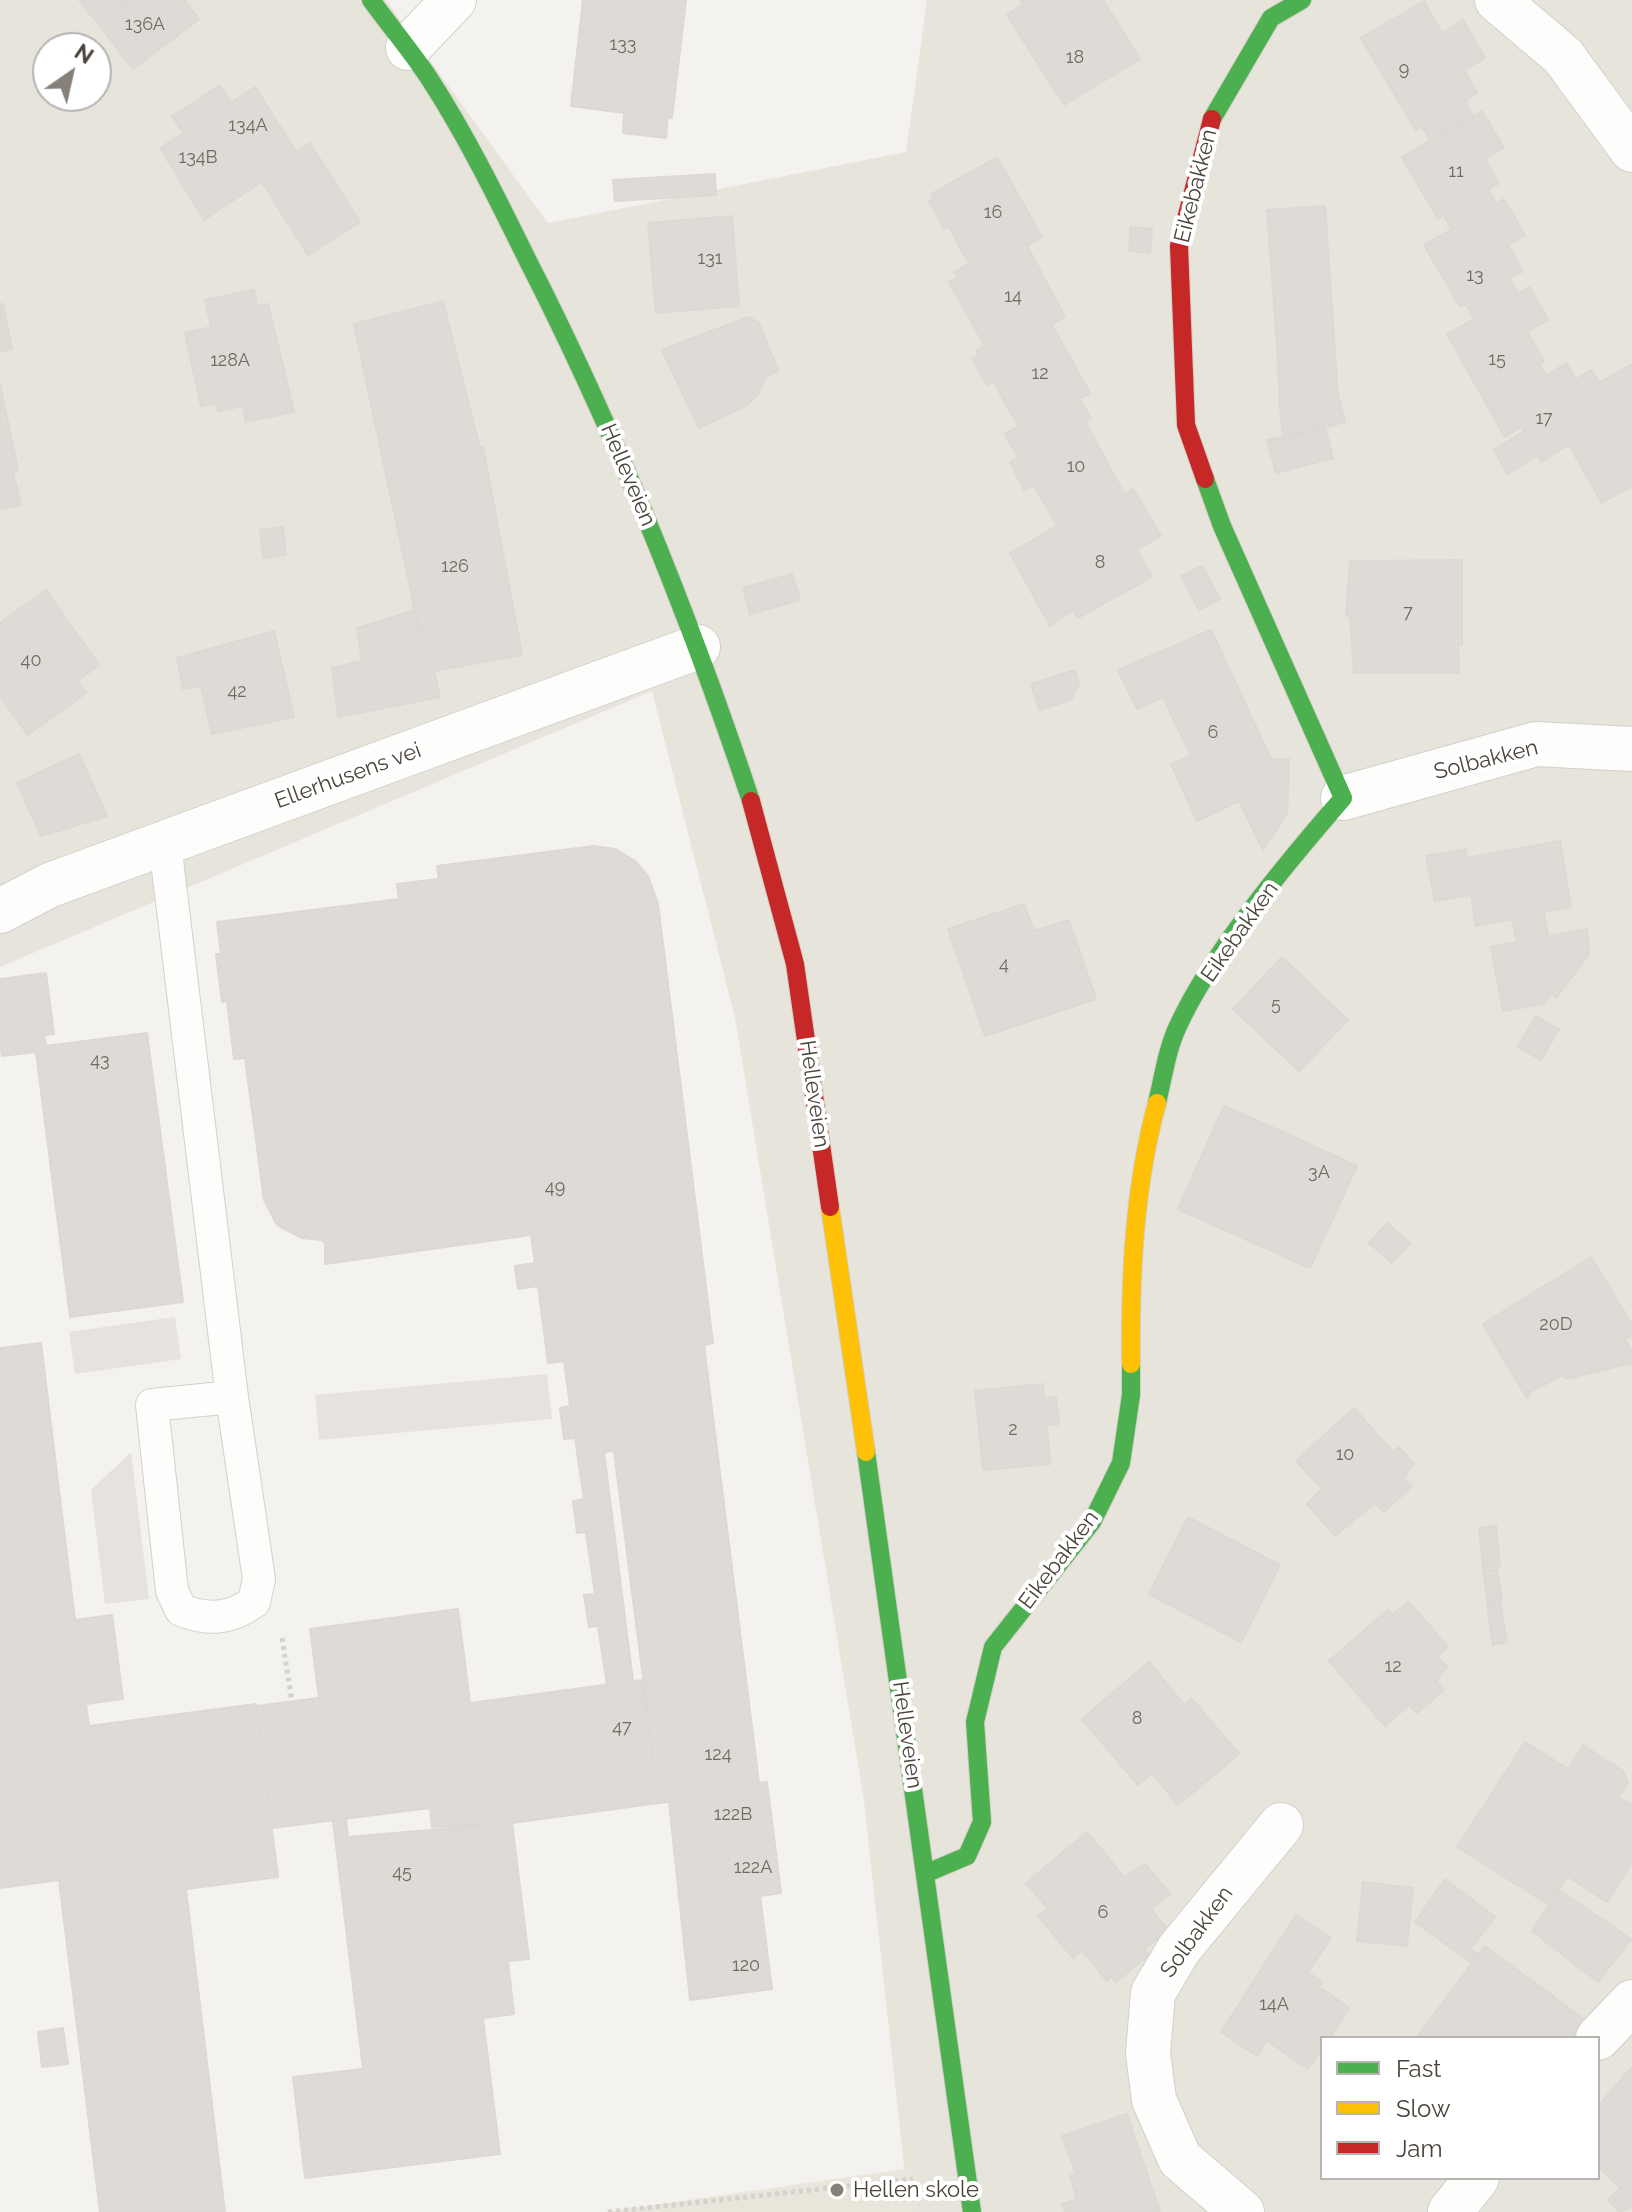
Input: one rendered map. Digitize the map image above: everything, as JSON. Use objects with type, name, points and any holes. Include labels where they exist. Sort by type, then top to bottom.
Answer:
[{"type":"main road","name":"Helleveien","points":[[371,0],[408,48],[489,183],[551,305],[628,470],[698,647],[751,800],[795,964],[927,1873],[972,2212]]},
{"type":"main road","name":"Eikebakken","points":[[927,1873],[967,1856],[982,1822],[975,1722],[993,1647],[1092,1522],[1121,1463],[1131,1395],[1130,1290],[1141,1161],[1177,1027],[1219,957],[1306,840],[1343,798],[1222,526],[1186,425],[1179,246],[1214,110],[1271,18],[1302,0]]},
{"type":"street","points":[[408,48],[454,0]]},
{"type":"street","points":[[1497,0],[1563,56],[1632,150]]},
{"type":"street","name":"Ellerhusens vei","points":[[0,911],[50,885],[698,647]]},
{"type":"street","name":"Solbakken","points":[[1343,798],[1536,744],[1632,749]]},
{"type":"street","name":"Solbakken","points":[[1242,2212],[1180,2159],[1154,2100],[1148,2053],[1153,1993],[1179,1949],[1281,1825]]},
{"type":"street","points":[[1600,2036],[1632,2002]]},
{"type":"street","points":[[1450,2212],[1475,2180]]},
{"type":"lane","points":[[165,844],[232,1397],[259,1579],[254,1602],[235,1615],[202,1618],[181,1610],[172,1591],[152,1405],[232,1397]]},
{"type":"path","points":[[254,1602],[280,1624],[292,1702]]},
{"type":"path","points":[[608,2212],[968,2173]]},
{"type":"shaded area","points":[[0,0],[386,0],[548,223],[906,152],[927,0],[1632,0],[1632,2212],[909,2212],[864,1801],[735,1018],[652,691],[0,967]]},
{"type":"shaded area","points":[[175,1317],[181,1359],[75,1374],[69,1332]]},
{"type":"shaded area","points":[[547,1374],[552,1419],[319,1440],[315,1395]]},
{"type":"shaded area","points":[[131,1452],[149,1599],[105,1604],[91,1490]]},
{"type":"shaded area","name":"Hellen skole","points":[[912,2168],[918,2212],[605,2212]]},
{"type":"building","points":[[79,0],[130,0],[98,24]]},
{"type":"building","points":[[130,0],[184,0],[199,19],[133,69],[112,42],[112,32],[104,32],[98,24]]},
{"type":"building","points":[[583,0],[686,0],[672,118],[668,117],[666,138],[623,133],[624,113],[571,106]]},
{"type":"building","points":[[1020,0],[1103,0],[1140,59],[1064,105],[1007,15],[1023,4]]},
{"type":"building","points":[[1424,1],[1442,33],[1463,20],[1485,58],[1464,70],[1477,93],[1465,101],[1473,115],[1430,140],[1422,126],[1416,130],[1361,38]]},
{"type":"building","points":[[220,85],[231,103],[255,87],[300,158],[252,188],[196,101]]},
{"type":"building","points":[[196,101],[252,188],[204,220],[160,148],[183,133],[172,116]]},
{"type":"building","points":[[1482,111],[1504,148],[1485,159],[1499,183],[1488,189],[1496,204],[1451,229],[1444,215],[1438,219],[1402,157]]},
{"type":"building","points":[[310,143],[360,222],[308,255],[262,182],[300,158],[296,151]]},
{"type":"building","points":[[997,157],[1042,237],[1028,246],[1024,240],[957,277],[954,272],[969,264],[949,227],[944,229],[929,201],[934,199],[931,194]]},
{"type":"building","points":[[715,174],[716,195],[615,201],[613,180]]},
{"type":"building","points":[[1504,199],[1525,235],[1508,245],[1523,271],[1510,278],[1518,294],[1474,318],[1466,304],[1460,307],[1424,245]]},
{"type":"building","points":[[1325,206],[1334,339],[1277,344],[1267,210]]},
{"type":"building","points":[[732,216],[739,306],[656,313],[648,223]]},
{"type":"building","points":[[1131,227],[1152,229],[1150,253],[1129,251]]},
{"type":"building","points":[[1024,240],[1065,317],[1051,324],[1048,318],[996,348],[993,341],[985,346],[949,282]]},
{"type":"building","points":[[1530,287],[1548,320],[1527,332],[1544,361],[1539,364],[1546,376],[1491,412],[1447,334]]},
{"type":"building","points":[[254,290],[257,306],[268,304],[294,412],[246,422],[243,406],[218,411],[216,403],[201,406],[185,333],[211,327],[205,300]]},
{"type":"building","points":[[443,301],[480,448],[483,447],[522,655],[428,672],[354,324]]},
{"type":"building","points":[[0,304],[3,304],[12,349],[0,352]]},
{"type":"building","points":[[748,317],[759,323],[778,371],[766,376],[759,393],[747,405],[699,428],[662,350]]},
{"type":"building","points":[[1048,318],[1090,393],[1021,431],[993,381],[987,385],[972,359],[979,355],[976,351],[993,341],[996,348]]},
{"type":"building","points":[[1334,339],[1338,395],[1280,408],[1277,344]]},
{"type":"building","points":[[1566,363],[1602,423],[1541,462],[1538,455],[1508,474],[1494,450],[1524,431],[1521,427],[1505,437],[1491,412]]},
{"type":"building","points":[[1632,364],[1632,486],[1602,503],[1569,445],[1602,423],[1576,379],[1592,370],[1599,383]]},
{"type":"building","points":[[0,384],[18,470],[13,472],[21,505],[0,509]]},
{"type":"building","points":[[1338,395],[1345,422],[1283,439],[1280,408]]},
{"type":"building","points":[[1079,399],[1091,418],[1085,421],[1127,499],[1062,535],[1034,485],[1024,490],[1010,462],[1018,458],[1005,434],[1018,427],[1021,431]]},
{"type":"building","points":[[1325,427],[1333,458],[1276,473],[1267,440]]},
{"type":"building","points":[[1133,489],[1161,536],[1137,549],[1152,577],[1078,618],[1073,610],[1050,626],[1010,553],[1057,526],[1062,535],[1127,499],[1125,494]]},
{"type":"building","points":[[283,527],[286,555],[263,558],[260,530]]},
{"type":"building","points":[[1462,560],[1459,673],[1354,673],[1350,615],[1346,616],[1350,561]]},
{"type":"building","points":[[1202,566],[1220,599],[1199,610],[1181,576]]},
{"type":"building","points":[[792,574],[800,600],[750,614],[743,588]]},
{"type":"building","points":[[46,590],[99,665],[77,681],[86,693],[28,735],[0,696],[0,623]]},
{"type":"building","points":[[415,605],[428,672],[434,671],[440,697],[338,717],[332,668],[362,661],[357,628],[413,611],[412,606]]},
{"type":"building","points":[[1211,630],[1271,759],[1289,759],[1287,814],[1263,850],[1239,801],[1197,821],[1171,764],[1191,756],[1163,697],[1137,709],[1118,670]]},
{"type":"building","points":[[274,631],[294,717],[212,734],[201,686],[183,689],[177,658]]},
{"type":"building","points":[[1075,670],[1079,684],[1071,700],[1039,710],[1031,684]]},
{"type":"building","points":[[79,754],[107,816],[41,836],[17,783]]},
{"type":"building","points":[[1560,841],[1571,907],[1544,912],[1548,936],[1517,943],[1512,919],[1476,926],[1471,895],[1435,901],[1426,856],[1465,849],[1467,858]]},
{"type":"building","points":[[594,846],[615,849],[634,860],[648,876],[658,904],[713,1343],[704,1345],[759,1783],[767,1782],[781,1893],[760,1896],[772,1989],[690,2000],[669,1802],[659,1803],[614,1451],[604,1452],[633,1681],[607,1685],[598,1626],[589,1627],[584,1595],[595,1594],[586,1532],[577,1533],[573,1501],[584,1499],[575,1438],[564,1439],[560,1408],[570,1406],[564,1361],[548,1363],[538,1286],[518,1289],[515,1266],[535,1263],[531,1235],[325,1264],[325,1243],[302,1238],[277,1225],[264,1200],[245,1058],[234,1059],[227,1001],[222,1002],[216,954],[221,954],[217,922],[399,899],[397,884],[439,879],[437,866]]},
{"type":"building","points":[[1024,904],[1034,931],[1069,920],[1096,999],[985,1036],[948,929]]},
{"type":"building","points":[[1587,929],[1589,954],[1556,998],[1551,993],[1544,1004],[1503,1011],[1491,947]]},
{"type":"building","points":[[1282,957],[1348,1020],[1299,1071],[1233,1009]]},
{"type":"building","points":[[46,973],[54,1034],[44,1035],[46,1046],[147,1033],[183,1302],[70,1317],[36,1052],[2,1056],[0,1041],[0,979]]},
{"type":"building","points":[[1536,1016],[1559,1029],[1541,1060],[1518,1047]]},
{"type":"building","points":[[1224,1106],[1294,1137],[1247,1240],[1178,1209]]},
{"type":"building","points":[[1294,1137],[1357,1166],[1310,1268],[1247,1240]]},
{"type":"building","points":[[1387,1223],[1410,1243],[1392,1263],[1369,1243]]},
{"type":"building","points":[[1591,1257],[1632,1324],[1632,1335],[1625,1339],[1632,1351],[1632,1363],[1566,1379],[1564,1375],[1531,1391],[1527,1398],[1483,1324]]},
{"type":"building","points":[[41,1343],[75,1620],[112,1615],[123,1699],[86,1704],[89,1726],[256,1704],[278,1877],[186,1889],[225,2212],[100,2212],[59,1880],[0,1888],[0,1348]]},
{"type":"building","points":[[1043,1384],[1044,1398],[1056,1397],[1059,1424],[1047,1425],[1050,1464],[983,1470],[975,1391]]},
{"type":"building","points":[[1354,1408],[1393,1452],[1399,1447],[1414,1464],[1403,1478],[1412,1486],[1384,1512],[1375,1503],[1335,1536],[1307,1504],[1322,1489],[1296,1461]]},
{"type":"building","points":[[1188,1517],[1280,1565],[1241,1642],[1149,1594]]},
{"type":"building","points":[[1496,1526],[1500,1566],[1483,1568],[1479,1528]]},
{"type":"building","points":[[1497,1569],[1502,1600],[1488,1602],[1483,1571]]},
{"type":"building","points":[[1409,1602],[1448,1647],[1437,1656],[1447,1667],[1436,1680],[1444,1690],[1417,1713],[1409,1705],[1385,1726],[1329,1661],[1388,1610],[1392,1615]]},
{"type":"building","points":[[1500,1602],[1507,1642],[1493,1645],[1487,1604]]},
{"type":"building","points":[[458,1609],[470,1703],[642,1680],[659,1803],[512,1823],[432,1827],[430,1808],[272,1828],[256,1706],[319,1698],[310,1629]]},
{"type":"building","points":[[1149,1662],[1184,1705],[1191,1698],[1239,1754],[1178,1805],[1152,1773],[1138,1785],[1082,1719]]},
{"type":"building","points":[[1525,1742],[1568,1769],[1583,1745],[1623,1771],[1628,1782],[1619,1797],[1632,1805],[1632,1863],[1607,1902],[1567,1876],[1549,1905],[1457,1847]]},
{"type":"building","points":[[346,1819],[348,1837],[512,1823],[529,1959],[508,1961],[514,2014],[483,2018],[500,2154],[305,2178],[293,2077],[363,2069],[333,1821]]},
{"type":"building","points":[[1087,1832],[1124,1877],[1145,1864],[1170,1894],[1151,1909],[1168,1930],[1144,1949],[1149,1955],[1116,1982],[1111,1977],[1107,1981],[1082,1950],[1073,1958],[1038,1916],[1048,1908],[1026,1883]]},
{"type":"building","points":[[1445,1879],[1495,1917],[1471,1949],[1477,1954],[1470,1962],[1415,1922]]},
{"type":"building","points":[[1363,1882],[1413,1888],[1407,1946],[1357,1941]]},
{"type":"building","points":[[1559,1890],[1631,1939],[1598,1982],[1532,1931]]},
{"type":"building","points":[[1296,1915],[1331,1938],[1308,1972],[1322,1982],[1319,1987],[1350,2008],[1330,2036],[1320,2036],[1320,2051],[1308,2069],[1267,2041],[1257,2056],[1221,2032]]},
{"type":"building","points":[[1485,1946],[1585,2020],[1573,2036],[1418,2036]]},
{"type":"building","points":[[63,2028],[68,2064],[42,2067],[38,2032]]},
{"type":"building","points":[[1632,2067],[1632,2207],[1620,2212],[1608,2200],[1620,2188],[1600,2168],[1600,2104]]},
{"type":"building","points":[[1127,2114],[1160,2212],[1065,2212],[1062,2204],[1077,2199],[1070,2176],[1076,2174],[1062,2136]]},
{"type":"traffic: fast","points":[[371,0],[422,68],[456,122],[560,325],[649,526],[751,801]]},
{"type":"traffic: fast","points":[[1212,119],[1271,18],[1302,0]]},
{"type":"traffic: fast","points":[[1157,1103],[1174,1035],[1211,968],[1276,878],[1343,798],[1222,526],[1205,479]]},
{"type":"traffic: fast","points":[[927,1873],[967,1856],[982,1822],[975,1722],[993,1647],[1092,1522],[1121,1463],[1131,1395],[1131,1364]]},
{"type":"traffic: fast","points":[[866,1452],[972,2212]]},
{"type":"traffic: slow","points":[[1131,1364],[1131,1298],[1138,1200],[1157,1103]]},
{"type":"traffic: slow","points":[[830,1207],[866,1452]]},
{"type":"traffic: jam","points":[[1205,479],[1186,425],[1179,246],[1212,119]]},
{"type":"traffic: jam","points":[[751,801],[795,964],[830,1207]]},
{"type":"place","name":"Hellen skole","points":[[837,2190]]}]
